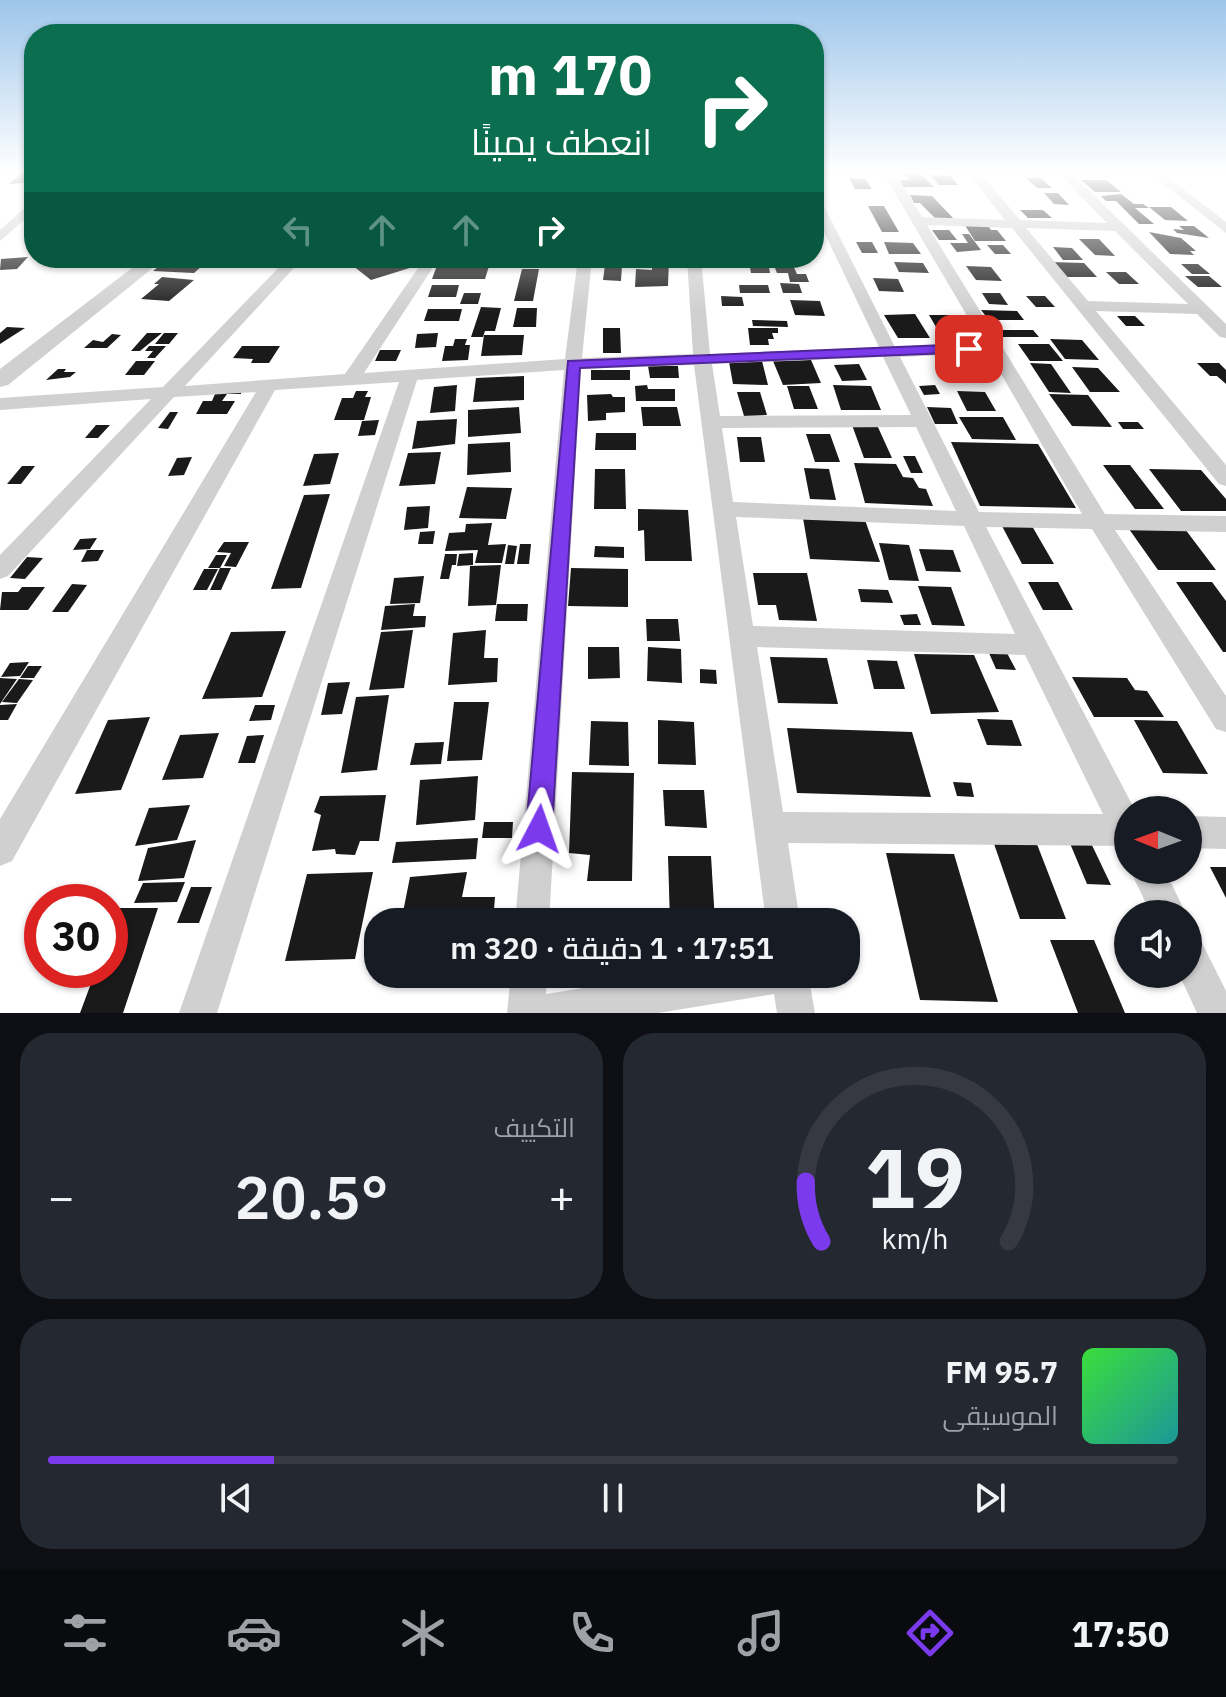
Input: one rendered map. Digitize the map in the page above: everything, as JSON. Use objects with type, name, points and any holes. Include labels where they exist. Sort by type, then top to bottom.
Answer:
[{"type":"street","points":[[824,218],[1033,645],[1114,803]]},
{"type":"street","points":[[916,218],[1098,521],[1226,720]]},
{"type":"street","points":[[1011,218],[1226,479]]},
{"type":"street","points":[[1108,218],[1226,333]]},
{"type":"street","points":[[918,221],[1117,227]]},
{"type":"street","points":[[0,237],[7,223]]},
{"type":"street","points":[[0,380],[143,268]]},
{"type":"street","points":[[0,570],[286,268]]},
{"type":"street","points":[[350,381],[425,268]]},
{"type":"street","points":[[533,908],[573,364],[584,268]]},
{"type":"street","points":[[695,268],[702,359],[781,908]]},
{"type":"street","points":[[1082,306],[1200,309]]},
{"type":"street","points":[[0,404],[267,388],[573,364],[995,348]]},
{"type":"street","points":[[198,1013],[410,375]]},
{"type":"street","points":[[0,850],[267,388]]},
{"type":"street","points":[[713,422],[924,421]]},
{"type":"street","points":[[724,509],[972,519],[1226,524]]},
{"type":"street","points":[[740,636],[1033,645]]},
{"type":"street","points":[[770,827],[1114,830]]},
{"type":"street","points":[[1202,832],[1226,833]]},
{"type":"street","points":[[1202,982],[1217,1013]]},
{"type":"street","points":[[526,1013],[528,988]]},
{"type":"street","points":[[545,1013],[698,988]]},
{"type":"street","points":[[792,988],[796,1013]]},
{"type":"building","points":[[875,218],[891,218],[899,232],[882,232]]},
{"type":"building","points":[[1133,218],[1147,218],[1154,224],[1139,224]]},
{"type":"building","points":[[1163,218],[1188,221],[1165,220]]},
{"type":"building","points":[[964,224],[987,224],[1006,241],[975,241]]},
{"type":"building","points":[[1179,226],[1194,226],[1209,238],[1177,233],[1173,229],[1184,230]]},
{"type":"building","points":[[932,230],[949,230],[957,240],[939,240]]},
{"type":"building","points":[[1149,232],[1181,238],[1196,251],[1190,251],[1194,255],[1170,254]]},
{"type":"building","points":[[962,234],[969,234],[981,250],[957,252],[950,243],[968,243]]},
{"type":"building","points":[[1079,239],[1099,239],[1115,256],[1095,255]]},
{"type":"building","points":[[856,242],[872,242],[878,253],[862,253]]},
{"type":"building","points":[[884,242],[913,243],[921,254],[889,254]]},
{"type":"building","points":[[987,245],[1003,245],[1011,254],[995,254]]},
{"type":"building","points":[[1053,247],[1072,248],[1083,260],[1063,260]]},
{"type":"building","points":[[24,257],[24,261],[17,269],[0,270],[1,259]]},
{"type":"building","points":[[894,262],[923,263],[929,273],[899,272]]},
{"type":"building","points":[[1050,262],[1084,263],[1097,277],[1063,277]]},
{"type":"building","points":[[1181,264],[1198,264],[1210,274],[1192,274]]},
{"type":"building","points":[[966,266],[991,267],[1002,281],[976,280]]},
{"type":"building","points":[[157,268],[200,268],[194,273],[153,271]]},
{"type":"building","points":[[356,268],[410,268],[371,280]]},
{"type":"building","points":[[436,268],[488,268],[485,279],[432,279]]},
{"type":"building","points":[[605,268],[622,268],[621,281],[603,280]]},
{"type":"building","points":[[669,268],[668,286],[635,287],[636,269]]},
{"type":"building","points":[[750,268],[769,268],[770,273],[751,273]]},
{"type":"building","points":[[775,268],[794,268],[797,274],[806,274],[809,282],[790,282],[788,273],[777,273]]},
{"type":"building","points":[[522,269],[539,269],[533,301],[514,301]]},
{"type":"building","points":[[1106,272],[1126,272],[1139,284],[1119,284]]},
{"type":"building","points":[[1185,276],[1209,276],[1222,287],[1198,287]]},
{"type":"building","points":[[162,277],[194,280],[169,301],[141,299],[159,284],[154,284]]},
{"type":"building","points":[[873,278],[898,279],[904,292],[879,291]]},
{"type":"building","points":[[780,283],[799,284],[802,293],[783,293]]},
{"type":"building","points":[[432,285],[459,285],[456,297],[428,297]]},
{"type":"building","points":[[739,285],[768,285],[770,293],[740,293]]},
{"type":"building","points":[[464,293],[481,293],[478,304],[460,304]]},
{"type":"building","points":[[982,293],[1000,293],[1008,305],[989,304]]},
{"type":"building","points":[[721,296],[742,297],[744,306],[722,306]]},
{"type":"building","points":[[1026,296],[1045,296],[1055,307],[1036,307]]},
{"type":"building","points":[[790,300],[820,301],[825,316],[795,315]]},
{"type":"building","points":[[481,307],[501,308],[495,331],[485,331],[483,337],[471,337]]},
{"type":"building","points":[[517,308],[537,308],[536,327],[513,327]]},
{"type":"building","points":[[428,309],[462,309],[459,321],[424,321]]},
{"type":"building","points":[[981,310],[1017,311],[1024,320],[989,320]]},
{"type":"building","points":[[915,314],[930,338],[898,338],[884,315]]},
{"type":"building","points":[[929,315],[961,315],[976,338],[943,339]]},
{"type":"building","points":[[1117,316],[1135,316],[1145,326],[1126,326]]},
{"type":"building","points":[[752,320],[787,321],[788,327],[753,326]]},
{"type":"building","points":[[7,327],[25,328],[0,344],[0,333]]},
{"type":"building","points":[[603,328],[620,328],[621,353],[603,353]]},
{"type":"building","points":[[748,328],[778,328],[778,333],[772,333],[774,339],[768,339],[769,345],[750,345]]},
{"type":"building","points":[[990,330],[1033,330],[1039,337],[995,337]]},
{"type":"building","points":[[147,333],[162,333],[140,351],[131,351]]},
{"type":"building","points":[[164,333],[178,333],[169,344],[155,344]]},
{"type":"building","points":[[438,333],[436,347],[415,348],[417,334]]},
{"type":"building","points":[[112,334],[121,335],[107,348],[84,348],[93,340],[103,342]]},
{"type":"building","points":[[484,335],[524,335],[522,355],[481,356]]},
{"type":"building","points":[[455,339],[467,339],[465,345],[470,345],[468,360],[442,361],[445,346],[453,346]]},
{"type":"building","points":[[1050,339],[1082,340],[1099,360],[1065,359]]},
{"type":"building","points":[[1018,344],[1049,344],[1063,361],[1030,361]]},
{"type":"building","points":[[149,346],[166,346],[155,358],[147,358],[153,351],[145,351]]},
{"type":"building","points":[[242,346],[280,346],[269,363],[251,363],[253,359],[233,358]]},
{"type":"building","points":[[380,350],[401,350],[396,361],[375,361]]},
{"type":"building","points":[[811,360],[821,383],[783,385],[773,361]]},
{"type":"building","points":[[136,361],[155,361],[144,375],[125,375]]},
{"type":"building","points":[[762,361],[768,385],[733,384],[729,362]]},
{"type":"building","points":[[1030,363],[1051,364],[1071,393],[1049,392]]},
{"type":"building","points":[[1197,363],[1219,363],[1226,370],[1226,384],[1217,376],[1210,376]]},
{"type":"building","points":[[859,364],[867,380],[842,381],[834,365]]},
{"type":"building","points":[[648,366],[678,366],[679,378],[650,378]]},
{"type":"building","points":[[1072,367],[1098,368],[1120,392],[1090,392]]},
{"type":"building","points":[[58,369],[76,372],[70,377],[46,380]]},
{"type":"building","points":[[591,370],[630,370],[630,380],[591,380]]},
{"type":"building","points":[[524,376],[524,400],[473,402],[476,378]]},
{"type":"building","points":[[457,385],[455,411],[430,413],[434,387]]},
{"type":"building","points":[[647,385],[648,389],[675,389],[675,401],[636,401],[635,386]]},
{"type":"building","points":[[833,385],[871,386],[881,410],[841,410]]},
{"type":"building","points":[[935,385],[940,394],[924,395],[919,386]]},
{"type":"building","points":[[787,386],[809,386],[818,409],[794,409]]},
{"type":"building","points":[[241,391],[241,394],[227,394],[222,401],[235,401],[227,414],[196,414],[203,401],[212,401],[215,394]]},
{"type":"building","points":[[356,391],[368,391],[365,397],[371,397],[364,420],[334,420],[342,398],[353,398]]},
{"type":"building","points":[[957,391],[985,392],[996,411],[967,411]]},
{"type":"building","points":[[737,392],[760,392],[767,415],[744,416]]},
{"type":"building","points":[[611,394],[613,397],[625,397],[625,412],[606,413],[606,420],[588,421],[587,395]]},
{"type":"building","points":[[1049,394],[1088,395],[1112,427],[1072,426]]},
{"type":"building","points":[[519,407],[521,433],[468,437],[468,410]]},
{"type":"building","points":[[641,407],[677,407],[681,426],[643,426]]},
{"type":"building","points":[[927,407],[951,408],[958,424],[935,424]]},
{"type":"building","points":[[170,412],[178,412],[168,429],[158,428]]},
{"type":"building","points":[[959,417],[1003,417],[1016,440],[972,439]]},
{"type":"building","points":[[457,419],[455,444],[412,449],[417,421]]},
{"type":"building","points":[[379,420],[375,435],[358,436],[362,421]]},
{"type":"building","points":[[1118,422],[1138,422],[1144,429],[1123,429]]},
{"type":"building","points":[[96,425],[110,425],[98,438],[85,438]]},
{"type":"building","points":[[852,425],[877,425],[892,458],[864,458]]},
{"type":"building","points":[[596,433],[636,433],[636,450],[595,450]]},
{"type":"building","points":[[806,434],[830,434],[840,462],[815,462]]},
{"type":"building","points":[[737,437],[761,437],[765,462],[740,462]]},
{"type":"building","points":[[510,442],[511,472],[467,475],[468,444]]},
{"type":"building","points":[[951,442],[1038,444],[1076,508],[980,506]]},
{"type":"building","points":[[441,452],[435,484],[399,486],[408,453]]},
{"type":"building","points":[[339,453],[330,484],[303,486],[314,454]]},
{"type":"building","points":[[903,456],[915,456],[923,473],[911,473]]},
{"type":"building","points":[[192,457],[184,475],[168,476],[177,458]]},
{"type":"building","points":[[854,463],[896,464],[903,477],[913,478],[919,488],[926,489],[933,506],[865,503]]},
{"type":"building","points":[[1103,465],[1130,465],[1164,509],[1135,509]]},
{"type":"building","points":[[22,466],[35,466],[21,484],[7,484]]},
{"type":"building","points":[[804,468],[829,469],[836,500],[810,499]]},
{"type":"building","points":[[595,469],[625,469],[626,509],[594,509]]},
{"type":"building","points":[[1149,469],[1201,470],[1226,499],[1226,511],[1181,511]]},
{"type":"building","points":[[467,487],[512,488],[506,519],[459,518]]},
{"type":"building","points":[[330,494],[301,588],[271,589],[304,495]]},
{"type":"building","points":[[430,506],[428,528],[404,530],[407,507]]},
{"type":"building","points":[[638,509],[688,510],[692,561],[645,561],[644,530],[638,531]]},
{"type":"building","points":[[803,518],[865,520],[880,562],[810,559]]},
{"type":"building","points":[[492,523],[488,545],[506,544],[502,563],[475,563],[478,550],[445,551],[449,533],[465,532],[466,524]]},
{"type":"building","points":[[1002,526],[1032,526],[1054,564],[1022,564]]},
{"type":"building","points":[[1129,529],[1185,529],[1216,570],[1158,570]]},
{"type":"building","points":[[435,531],[433,544],[418,544],[420,532]]},
{"type":"building","points":[[97,538],[90,549],[73,550],[80,539]]},
{"type":"building","points":[[224,542],[249,542],[236,567],[224,566],[231,553],[217,552]]},
{"type":"building","points":[[879,543],[909,545],[919,581],[889,580]]},
{"type":"building","points":[[520,544],[531,544],[529,564],[517,564]]},
{"type":"building","points":[[508,545],[517,546],[514,564],[505,564]]},
{"type":"building","points":[[595,546],[624,547],[624,558],[594,557]]},
{"type":"building","points":[[919,549],[953,550],[961,572],[926,571]]},
{"type":"building","points":[[87,550],[104,550],[98,561],[81,562]]},
{"type":"building","points":[[473,553],[473,565],[457,566],[459,554]]},
{"type":"building","points":[[445,554],[457,554],[456,565],[452,565],[449,579],[440,579]]},
{"type":"building","points":[[216,555],[227,555],[220,568],[208,568]]},
{"type":"building","points":[[27,557],[43,558],[25,579],[10,578]]},
{"type":"building","points":[[501,565],[496,605],[468,606],[470,566]]},
{"type":"building","points":[[220,568],[231,568],[221,590],[210,590]]},
{"type":"building","points":[[571,568],[628,569],[628,607],[568,606]]},
{"type":"building","points":[[204,569],[218,569],[207,590],[193,590]]},
{"type":"building","points":[[753,573],[807,573],[817,621],[779,620],[776,605],[758,605]]},
{"type":"building","points":[[424,576],[420,603],[390,604],[394,578]]},
{"type":"building","points":[[1028,582],[1058,582],[1073,610],[1043,610]]},
{"type":"building","points":[[1176,582],[1212,582],[1226,601],[1226,652],[1223,652]]},
{"type":"building","points":[[72,584],[87,585],[68,612],[52,612]]},
{"type":"building","points":[[918,586],[951,587],[965,626],[932,625]]},
{"type":"building","points":[[22,587],[45,587],[28,610],[0,610],[2,592],[18,592]]},
{"type":"building","points":[[858,589],[888,590],[893,603],[861,602]]},
{"type":"building","points":[[415,604],[413,616],[426,616],[425,627],[381,630],[385,606]]},
{"type":"building","points":[[497,604],[528,604],[527,621],[495,621]]},
{"type":"building","points":[[917,614],[921,625],[904,625],[900,615]]},
{"type":"building","points":[[646,619],[678,619],[680,641],[647,641]]},
{"type":"building","points":[[413,630],[404,688],[369,690],[381,632]]},
{"type":"building","points":[[486,630],[484,658],[498,658],[497,682],[448,685],[453,633]]},
{"type":"building","points":[[286,631],[262,697],[202,699],[231,632]]},
{"type":"building","points":[[588,647],[619,647],[620,678],[588,679]]},
{"type":"building","points":[[648,647],[681,649],[682,683],[647,681]]},
{"type":"building","points":[[989,653],[1007,653],[1016,670],[996,669]]},
{"type":"building","points":[[914,654],[974,655],[999,712],[931,714]]},
{"type":"building","points":[[770,657],[827,658],[838,704],[778,703]]},
{"type":"building","points":[[867,660],[897,661],[905,689],[874,689]]},
{"type":"building","points":[[29,662],[20,676],[1,677],[10,663]]},
{"type":"building","points":[[28,666],[42,666],[34,678],[20,678]]},
{"type":"building","points":[[700,669],[716,670],[717,684],[700,683]]},
{"type":"building","points":[[1072,677],[1127,678],[1135,690],[1147,691],[1164,717],[1094,717]]},
{"type":"building","points":[[0,678],[17,679],[0,704]]},
{"type":"building","points":[[19,679],[33,680],[17,703],[2,702]]},
{"type":"building","points":[[350,682],[342,714],[321,715],[328,683]]},
{"type":"building","points":[[389,695],[377,770],[341,773],[356,697]]},
{"type":"building","points":[[454,702],[489,702],[482,760],[447,761]]},
{"type":"building","points":[[17,704],[8,720],[0,720],[0,705]]},
{"type":"building","points":[[255,705],[275,705],[271,720],[249,721]]},
{"type":"building","points":[[150,717],[121,790],[75,794],[108,720]]},
{"type":"building","points":[[977,719],[1012,720],[1022,746],[987,745]]},
{"type":"building","points":[[658,720],[694,722],[696,765],[658,764]]},
{"type":"building","points":[[1134,720],[1177,721],[1208,774],[1163,773]]},
{"type":"building","points":[[591,721],[628,722],[629,766],[589,765]]},
{"type":"building","points":[[787,728],[912,732],[931,797],[797,793]]},
{"type":"building","points":[[219,733],[203,778],[162,780],[180,735]]},
{"type":"building","points":[[264,735],[255,763],[238,763],[247,736]]},
{"type":"building","points":[[444,742],[441,764],[410,765],[415,743]]},
{"type":"building","points":[[572,772],[634,773],[632,881],[587,881],[590,855],[569,853]]},
{"type":"building","points":[[478,776],[475,820],[416,825],[420,780]]},
{"type":"building","points":[[953,782],[971,783],[974,797],[957,796]]},
{"type":"building","points":[[663,790],[704,790],[707,828],[665,826]]},
{"type":"building","points":[[386,795],[379,841],[360,841],[355,855],[336,854],[335,849],[312,851],[321,815],[314,812],[320,796]]},
{"type":"building","points":[[190,805],[177,840],[135,846],[149,808]]},
{"type":"building","points":[[484,822],[513,822],[512,838],[482,838]]},
{"type":"building","points":[[478,838],[476,859],[392,863],[396,842]]},
{"type":"building","points":[[992,838],[1035,839],[1066,919],[1020,919]]},
{"type":"building","points":[[196,840],[184,878],[138,881],[148,848]]},
{"type":"building","points":[[1069,841],[1090,841],[1111,885],[1087,884]]},
{"type":"building","points":[[886,853],[954,854],[998,1002],[920,1000]]},
{"type":"building","points":[[668,856],[711,856],[714,908],[670,908]]},
{"type":"building","points":[[1210,867],[1226,867],[1226,898]]},
{"type":"building","points":[[373,872],[355,959],[285,961],[307,874]]},
{"type":"building","points":[[467,872],[462,897],[495,897],[494,908],[404,908],[410,877]]},
{"type":"building","points":[[185,882],[177,902],[134,903],[143,883]]},
{"type":"building","points":[[191,887],[212,887],[199,923],[177,923]]},
{"type":"building","points":[[128,908],[158,908],[123,1013],[80,1013],[89,988],[128,988]]},
{"type":"building","points":[[1050,940],[1094,940],[1125,1013],[1078,1013]]},
{"type":"route","points":[[539,829],[573,364],[969,349]]}]
